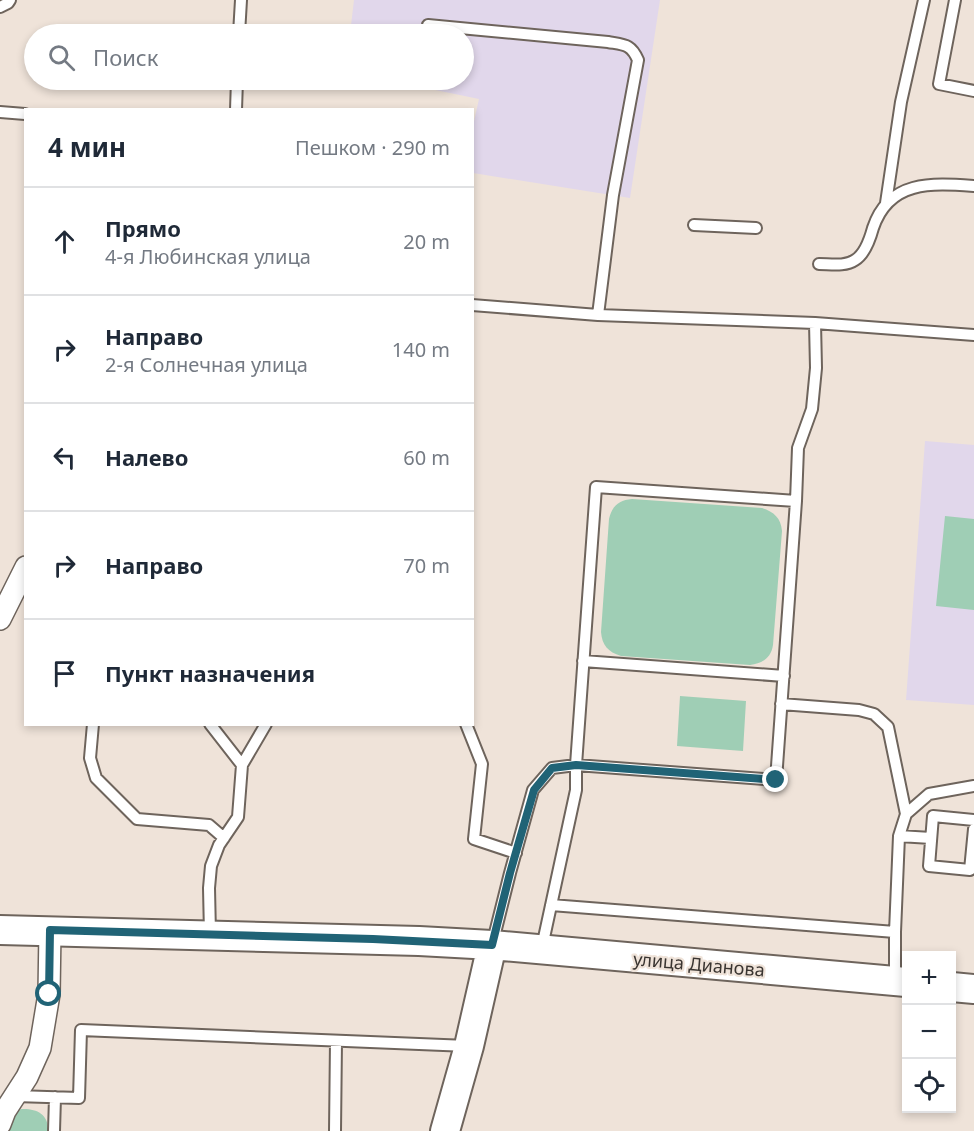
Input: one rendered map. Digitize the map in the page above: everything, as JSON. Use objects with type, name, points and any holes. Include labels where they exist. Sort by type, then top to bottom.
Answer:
[{"type":"main road","name":"улица Дианова","points":[[0,930],[419,940],[901,982]]},
{"type":"main road","points":[[445,1131],[469,1046],[492,945]]},
{"type":"main road","points":[[956,987],[974,989]]},
{"type":"street","points":[[0,619],[24,571]]},
{"type":"street","points":[[0,1124],[40,1048],[49,994],[50,930]]},
{"type":"lane","points":[[0,7],[10,0]]},
{"type":"lane","points":[[240,24],[241,0]]},
{"type":"lane","points":[[886,203],[901,102],[924,0]]},
{"type":"lane","points":[[955,0],[939,84],[974,91]]},
{"type":"lane","points":[[474,29],[625,45],[634,51],[638,60],[613,195],[598,315]]},
{"type":"lane","points":[[236,108],[237,90]]},
{"type":"lane","points":[[0,112],[24,114]]},
{"type":"lane","points":[[819,264],[845,264],[856,260],[865,249],[877,217],[886,203],[898,194],[914,187],[945,184],[974,186]]},
{"type":"lane","points":[[694,225],[756,228]]},
{"type":"lane","points":[[474,305],[598,315],[815,323],[974,335]]},
{"type":"lane","points":[[492,945],[534,790],[552,768],[576,765],[776,780],[798,448],[813,409],[816,368],[815,323]]},
{"type":"lane","points":[[542,950],[576,790],[596,487],[796,501]]},
{"type":"lane","points":[[583,661],[783,676]]},
{"type":"lane","points":[[781,704],[859,710],[874,714],[888,727],[906,814],[899,836],[895,932],[901,982]]},
{"type":"lane","points":[[93,726],[90,758],[96,778],[137,819],[210,825],[224,838]]},
{"type":"lane","points":[[212,726],[242,765]]},
{"type":"lane","points":[[210,934],[211,867],[219,845],[238,817],[242,765],[265,726]]},
{"type":"lane","points":[[467,726],[482,764],[474,839],[516,853]]},
{"type":"lane","points":[[906,814],[929,794],[974,786]]},
{"type":"lane","points":[[974,820],[933,816],[929,866],[970,870],[974,829]]},
{"type":"lane","points":[[899,836],[931,838]]},
{"type":"lane","points":[[551,904],[895,932]]},
{"type":"lane","points":[[15,1096],[79,1098],[81,1030],[469,1046]]},
{"type":"lane","points":[[335,1131],[336,1041]]},
{"type":"lane","points":[[54,1131],[55,1097]]},
{"type":"shaded area","points":[[354,0],[660,0],[630,198],[474,173],[474,122],[479,99],[435,90],[474,90],[474,24],[351,24]]},
{"type":"shaded area","points":[[925,441],[974,445],[974,705],[906,700]]},
{"type":"green space","points":[[632,499],[762,508],[776,516],[782,531],[773,645],[766,659],[750,665],[621,656],[606,647],[601,632],[609,519],[617,504]]},
{"type":"green space","points":[[945,516],[974,519],[974,610],[936,606]]},
{"type":"green space","points":[[680,696],[746,701],[743,751],[677,746]]},
{"type":"green space","points":[[21,1109],[36,1111],[44,1116],[48,1131],[5,1131],[14,1115]]},
{"type":"route","points":[[49,994],[50,930],[419,940],[492,945],[534,790],[552,768],[576,765],[776,780]]}]
